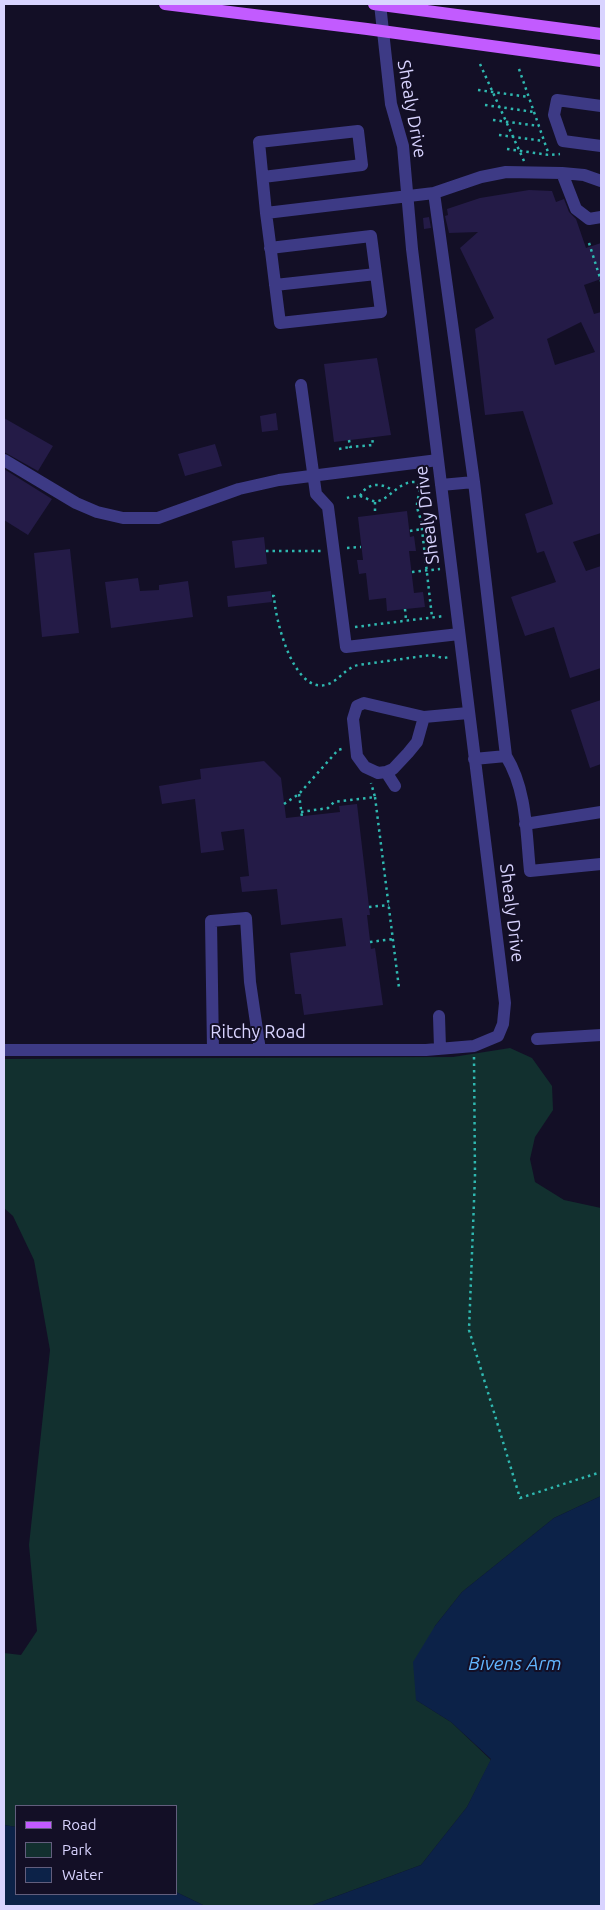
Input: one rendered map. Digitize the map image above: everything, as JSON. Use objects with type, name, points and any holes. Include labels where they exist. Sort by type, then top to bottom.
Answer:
[{"type":"main road","points":[[165,4],[601,61]]},
{"type":"main road","points":[[378,4],[601,34]]},
{"type":"street","name":"Shealy Drive","points":[[378,4],[391,104],[403,146],[407,196],[458,634],[505,1003],[503,1024]]},
{"type":"street","points":[[601,106],[557,100],[554,115],[564,141],[601,146]]},
{"type":"street","points":[[262,177],[362,166],[358,131],[259,142],[262,177],[270,248],[280,323],[381,312],[371,236],[270,248]]},
{"type":"street","points":[[266,213],[434,193],[494,174],[530,171],[562,172],[584,175],[601,181]]},
{"type":"street","points":[[562,172],[576,210],[589,219],[601,216]]},
{"type":"street","points":[[434,193],[474,482],[506,756],[514,768],[520,787],[530,871],[601,864]]},
{"type":"street","points":[[275,285],[376,274]]},
{"type":"street","points":[[301,385],[316,494],[328,507],[346,647],[458,634]]},
{"type":"street","points":[[4,460],[76,503],[97,512],[123,518],[158,518],[239,489],[279,480],[438,460]]},
{"type":"street","points":[[441,485],[474,482]]},
{"type":"street","points":[[424,717],[417,742],[401,761],[386,772],[378,773],[370,770],[359,761],[353,719],[357,706],[364,703],[424,717],[468,712]]},
{"type":"street","points":[[474,758],[506,756]]},
{"type":"street","points":[[386,772],[395,786]]},
{"type":"street","points":[[525,824],[601,812]]},
{"type":"street","points":[[213,1050],[212,921],[246,918],[250,982],[260,1050]]},
{"type":"street","points":[[439,1016],[440,1048]]},
{"type":"street","name":"Ritchy Road","points":[[4,1050],[440,1048],[474,1046],[498,1036],[503,1024]]},
{"type":"street","points":[[537,1039],[601,1036]]},
{"type":"path","points":[[480,64],[525,162]]},
{"type":"path","points":[[519,69],[549,155]]},
{"type":"path","points":[[478,90],[529,97]]},
{"type":"path","points":[[486,105],[534,112]]},
{"type":"path","points":[[493,120],[539,126]]},
{"type":"path","points":[[499,135],[544,141]]},
{"type":"path","points":[[507,149],[549,155],[558,155],[564,152]]},
{"type":"path","points":[[589,244],[601,281]]},
{"type":"path","points":[[339,449],[373,445],[372,437]]},
{"type":"path","points":[[349,440],[350,447]]},
{"type":"path","points":[[347,498],[360,496],[375,502],[384,499],[393,490],[411,482],[419,485],[417,504],[422,530],[432,617]]},
{"type":"path","points":[[360,496],[365,489],[375,484],[386,486],[393,490]]},
{"type":"path","points":[[375,502],[375,515]]},
{"type":"path","points":[[410,532],[422,530]]},
{"type":"path","points":[[353,548],[361,547]]},
{"type":"path","points":[[266,551],[314,552]]},
{"type":"path","points":[[412,572],[441,569]]},
{"type":"path","points":[[405,609],[406,620]]},
{"type":"path","points":[[354,627],[447,615]]},
{"type":"path","points":[[284,804],[299,794],[338,750],[348,748]]},
{"type":"path","points":[[366,778],[371,783],[375,797],[399,988]]},
{"type":"path","points":[[299,794],[302,817]]},
{"type":"path","points":[[301,812],[328,808],[334,802],[375,797]]},
{"type":"path","points":[[369,907],[389,905]]},
{"type":"path","points":[[370,942],[393,939]]},
{"type":"path","points":[[474,1046],[475,1176],[469,1330],[520,1498],[601,1472]]},
{"type":"green space","points":[[510,1048],[532,1058],[552,1086],[553,1110],[535,1137],[530,1159],[535,1182],[564,1200],[601,1208],[601,1496],[554,1518],[462,1592],[435,1626],[416,1700],[451,1722],[491,1760],[467,1807],[421,1865],[310,1906],[205,1906],[178,1893],[178,1805],[15,1805],[15,1827],[4,1825],[4,1653],[21,1655],[37,1631],[29,1545],[50,1350],[34,1260],[13,1216],[4,1208],[4,1059],[453,1057]]},
{"type":"water","name":"Bivens Arm","points":[[601,1496],[601,1906],[310,1906],[421,1865],[467,1807],[491,1759],[451,1722],[416,1700],[413,1662],[435,1626],[462,1592],[554,1518]]},
{"type":"water","points":[[4,1825],[15,1827],[15,1895],[178,1895],[178,1893],[205,1906],[4,1906]]},
{"type":"building","points":[[529,190],[552,191],[556,202],[564,199],[569,212],[576,219],[586,248],[601,243],[601,279],[584,285],[594,314],[601,312],[601,533],[573,542],[586,571],[601,566],[601,668],[570,678],[554,627],[525,636],[511,597],[556,582],[544,551],[537,553],[525,514],[553,504],[523,411],[485,415],[475,329],[494,318],[460,248],[478,232],[449,233],[445,216],[448,215],[447,209],[480,198]],"holes":[[[581,322],[595,352],[555,365],[547,339]]]},
{"type":"building","points":[[429,217],[431,228],[424,229],[423,218]]},
{"type":"building","points":[[377,358],[391,435],[334,442],[324,364]]},
{"type":"building","points":[[276,413],[278,430],[262,432],[260,416]]},
{"type":"building","points":[[4,418],[53,446],[38,471],[4,452]]},
{"type":"building","points":[[215,444],[222,466],[185,476],[178,454]]},
{"type":"building","points":[[4,469],[52,499],[28,535],[4,520]]},
{"type":"building","points":[[407,511],[410,537],[414,536],[416,551],[409,551],[414,593],[423,592],[425,607],[387,611],[386,598],[369,600],[366,573],[359,574],[357,560],[363,560],[358,517]]},
{"type":"building","points":[[264,537],[267,564],[235,568],[232,541]]},
{"type":"building","points":[[70,549],[79,633],[42,637],[34,553]]},
{"type":"building","points":[[138,578],[140,591],[159,590],[159,585],[188,581],[193,617],[111,628],[105,582]]},
{"type":"building","points":[[271,591],[272,602],[228,607],[227,596]]},
{"type":"building","points":[[601,700],[601,764],[590,768],[571,710]]},
{"type":"building","points":[[264,761],[281,778],[286,818],[340,812],[339,806],[357,804],[370,915],[367,915],[371,949],[375,948],[383,1005],[304,1015],[301,994],[295,994],[290,953],[346,946],[342,918],[281,925],[277,889],[242,892],[240,877],[249,876],[244,829],[221,832],[224,850],[201,853],[195,799],[162,804],[159,786],[201,779],[200,769]]}]
